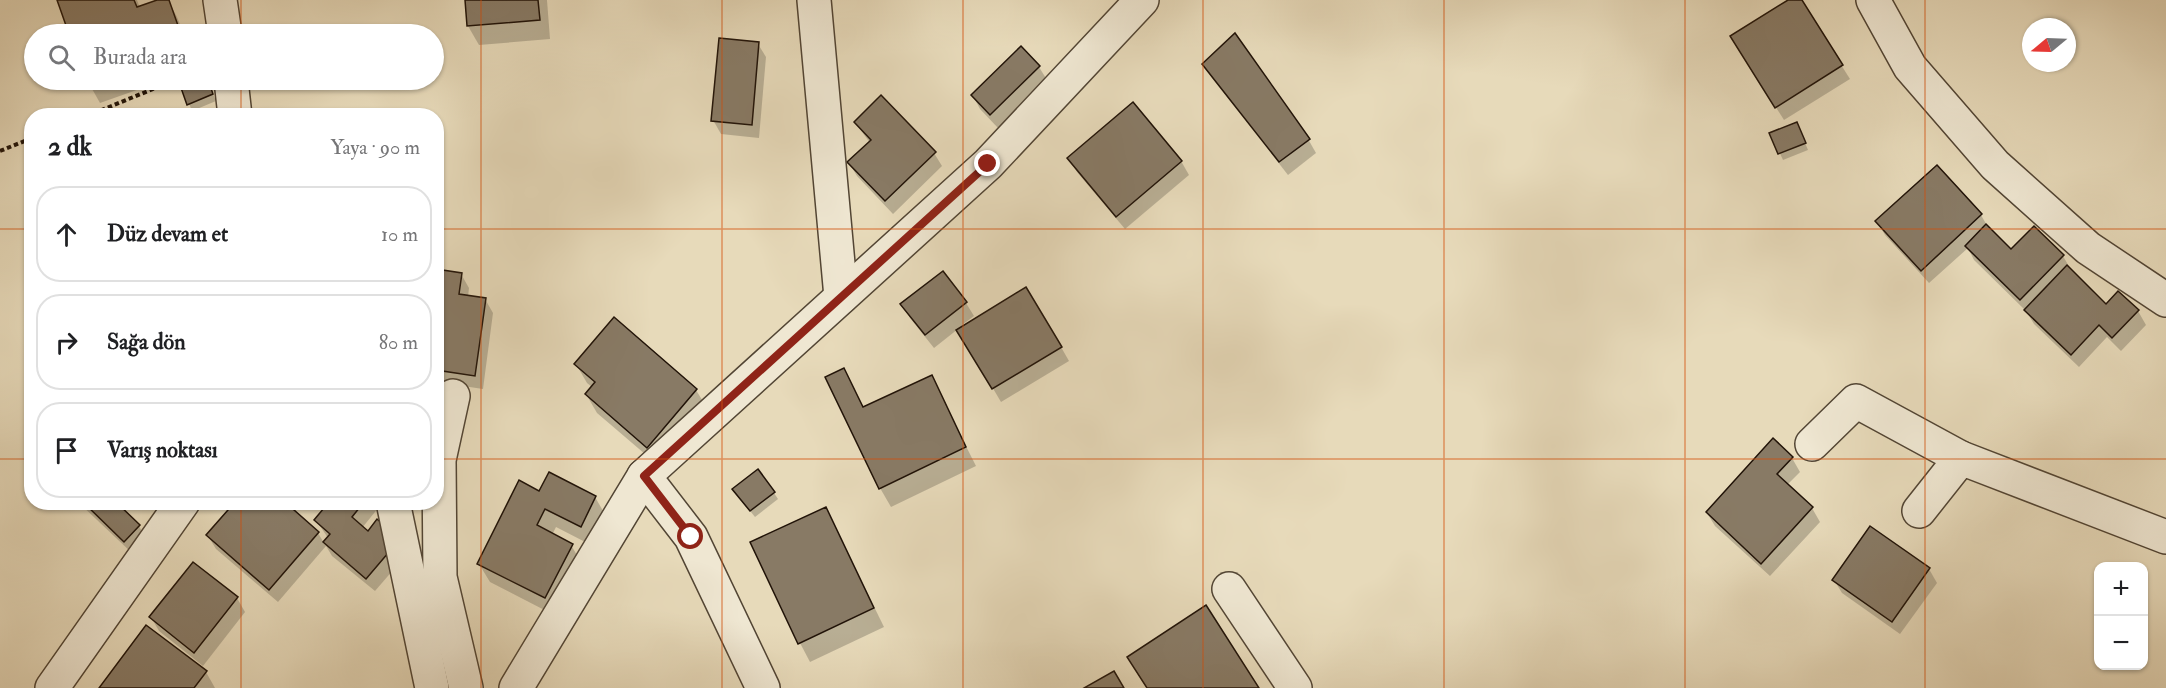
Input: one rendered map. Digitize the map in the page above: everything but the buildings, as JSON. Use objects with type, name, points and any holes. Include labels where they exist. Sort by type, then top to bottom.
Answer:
[{"type":"street","points":[[220,0],[224,24]]},
{"type":"street","points":[[814,0],[841,297]]},
{"type":"street","points":[[516,688],[644,476],[988,164],[1142,0]]},
{"type":"street","points":[[1873,0],[1910,67],[1995,165],[2088,248],[2166,300]]},
{"type":"street","points":[[232,90],[234,108]]},
{"type":"street","points":[[444,437],[453,396]]},
{"type":"street","points":[[1812,444],[1857,401],[1961,458],[2166,537]]},
{"type":"street","points":[[1919,511],[1961,458]]},
{"type":"street","points":[[644,476],[691,537],[763,688]]},
{"type":"street","points":[[52,688],[177,510]]},
{"type":"street","points":[[395,510],[432,688]]},
{"type":"street","points":[[440,510],[441,577],[465,688]]},
{"type":"street","points":[[1228,589],[1295,688]]},
{"type":"path","points":[[107,108],[151,90]]},
{"type":"path","points":[[0,151],[24,141]]},
{"type":"route","points":[[691,537],[644,476],[988,164]]}]
